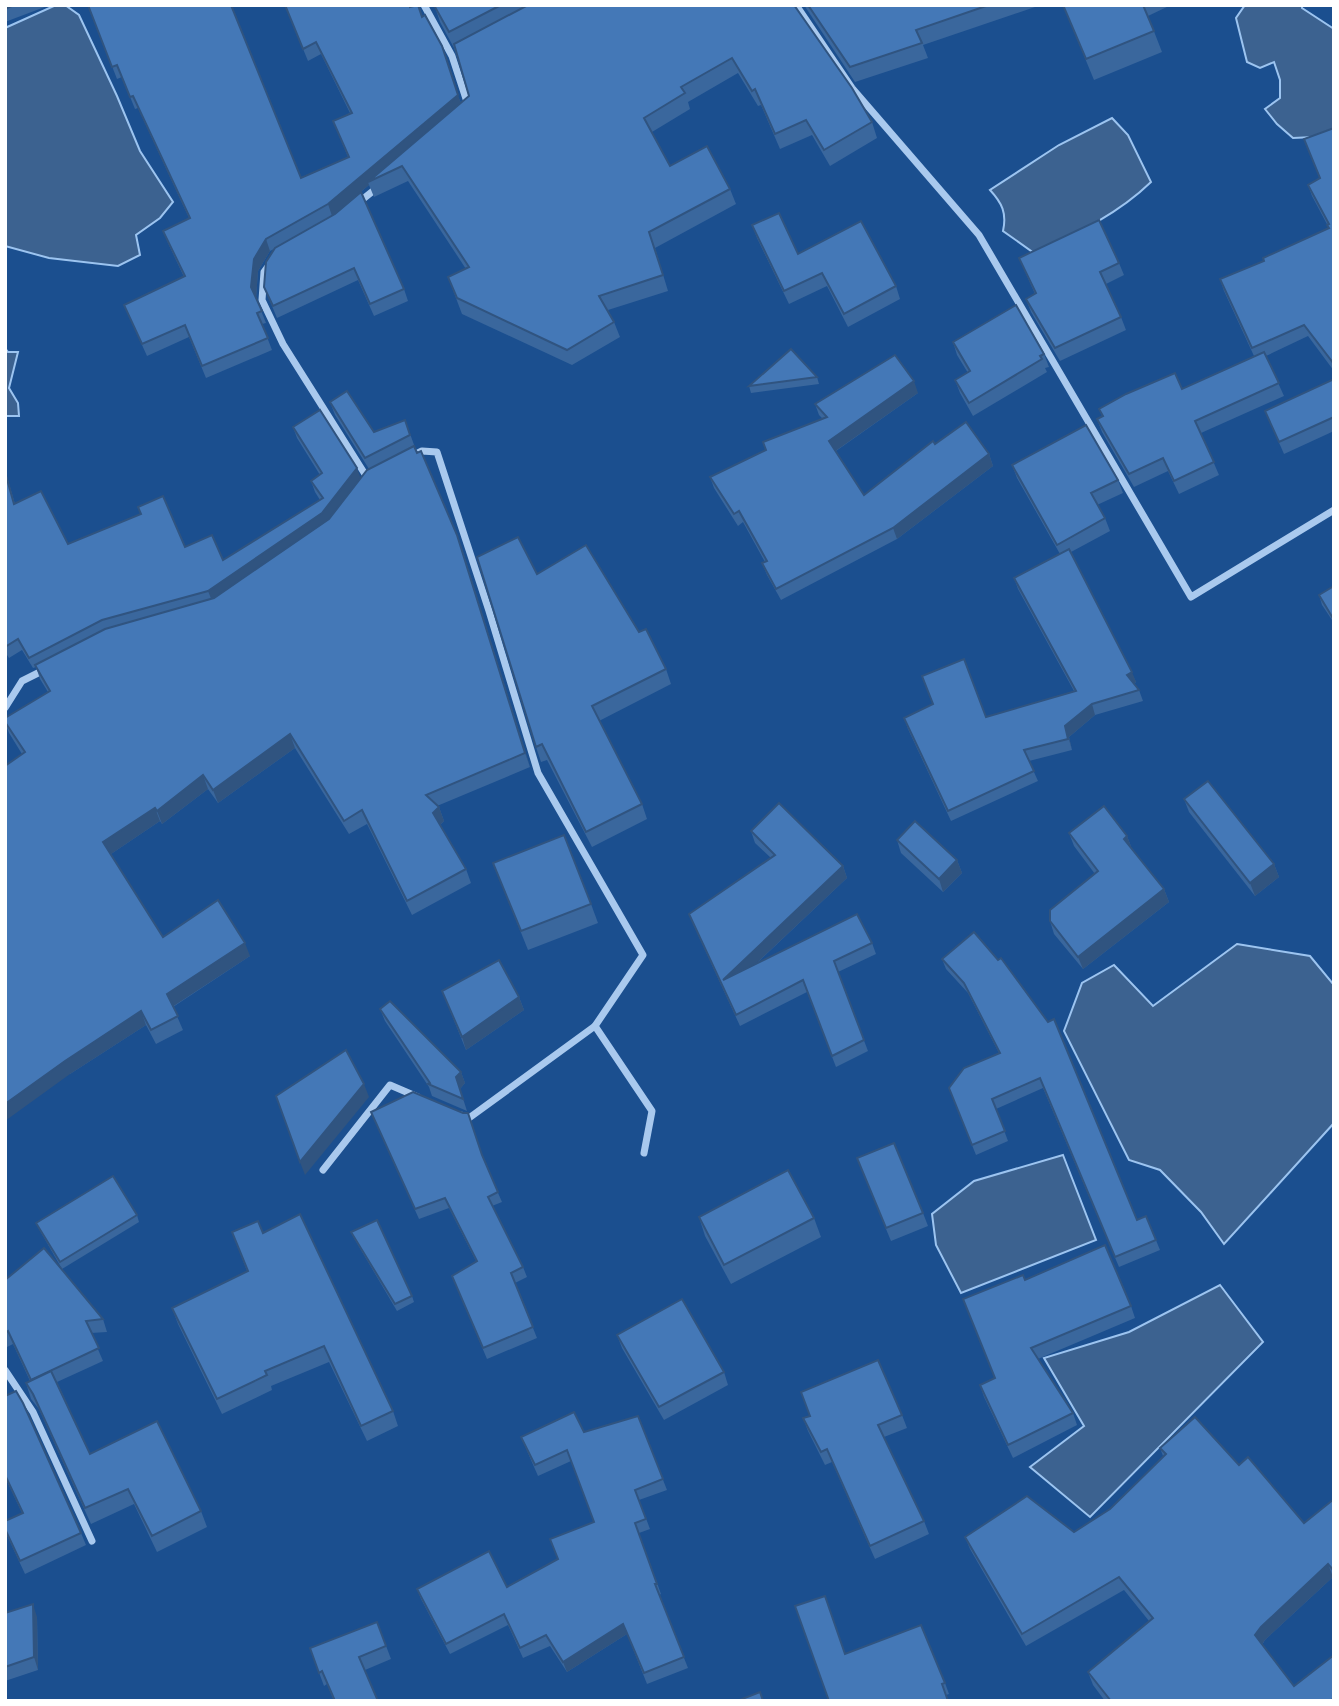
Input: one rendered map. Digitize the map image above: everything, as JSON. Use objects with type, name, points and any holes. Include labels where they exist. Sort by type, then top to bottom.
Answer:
[{"type":"street","points":[[424,5],[452,56],[469,109]]},
{"type":"street","points":[[796,5],[852,88],[979,236],[1191,597],[1334,510]]},
{"type":"street","points":[[452,56],[464,50]]},
{"type":"street","points":[[354,206],[382,184]]},
{"type":"street","points":[[275,255],[264,272],[262,300],[283,344],[368,479]]},
{"type":"street","points":[[400,462],[422,451],[437,452],[538,773],[643,955],[595,1026],[469,1118],[458,1113]]},
{"type":"street","points":[[360,489],[368,479],[379,473]]},
{"type":"street","points":[[5,708],[22,681],[59,662]]},
{"type":"street","points":[[595,1026],[652,1111],[644,1153]]},
{"type":"street","points":[[323,1170],[390,1085],[424,1099]]},
{"type":"street","points":[[5,1370],[33,1412],[92,1541]]},
{"type":"water","points":[[56,5],[65,5],[79,15],[140,151],[173,202],[160,218],[136,235],[140,255],[118,266],[49,258],[5,246],[5,28]]},
{"type":"water","points":[[1245,5],[1302,5],[1302,8],[1334,29],[1334,131],[1314,137],[1293,138],[1265,109],[1280,98],[1280,80],[1274,62],[1260,68],[1247,62],[1236,18]]},
{"type":"water","points":[[1112,118],[1128,135],[1151,182],[1110,214],[1034,253],[1003,231],[1002,209],[990,190],[1059,145]]},
{"type":"water","points":[[5,348],[8,352],[18,352],[9,388],[18,403],[19,416],[5,416]]},
{"type":"water","points":[[1237,944],[1310,956],[1334,985],[1334,1123],[1224,1244],[1201,1212],[1160,1170],[1129,1160],[1064,1031],[1082,983],[1114,965],[1153,1006]]},
{"type":"water","points":[[1063,1155],[1096,1240],[961,1293],[936,1245],[932,1214],[974,1181]]},
{"type":"water","points":[[1220,1285],[1263,1342],[1090,1517],[1030,1467],[1084,1426],[1044,1358],[1129,1332]]},
{"type":"building","points":[[88,5],[231,5],[301,178],[349,157],[333,121],[352,113],[316,42],[303,49],[285,5],[418,5],[422,17],[425,15],[442,46],[458,95],[328,204],[266,239],[254,259],[251,287],[262,311],[257,313],[268,338],[202,366],[185,325],[142,344],[124,305],[185,276],[163,231],[190,218],[117,65],[112,67]]},
{"type":"building","points":[[501,5],[449,32],[435,7]]},
{"type":"building","points":[[528,5],[794,5],[852,88],[872,122],[824,150],[806,120],[775,134],[755,89],[752,91],[732,58],[681,87],[685,93],[644,118],[670,166],[707,146],[730,189],[649,232],[663,275],[599,296],[614,322],[567,350],[457,298],[448,277],[469,267],[402,166],[368,182],[469,96],[454,44]]},
{"type":"building","points":[[808,5],[989,5],[916,30],[922,43],[850,67]]},
{"type":"building","points":[[1063,5],[1143,5],[1154,31],[1086,59]]},
{"type":"building","points":[[1334,128],[1334,364],[1304,325],[1252,348],[1220,279],[1264,261],[1263,258],[1329,228],[1308,185],[1320,178],[1304,139]]},
{"type":"building","points":[[361,192],[404,289],[370,304],[354,268],[273,306],[264,287],[266,262],[275,248],[335,214]]},
{"type":"building","points":[[779,213],[798,254],[861,221],[896,286],[844,314],[822,273],[784,291],[752,225]]},
{"type":"building","points":[[1099,220],[1119,263],[1100,272],[1121,317],[1055,348],[1026,299],[1036,293],[1019,258]]},
{"type":"building","points":[[1016,305],[1044,354],[1040,356],[1042,359],[969,403],[955,380],[970,371],[953,342]]},
{"type":"building","points":[[791,349],[817,377],[749,386]]},
{"type":"building","points":[[1264,352],[1279,383],[1195,421],[1214,462],[1174,481],[1163,458],[1129,474],[1097,419],[1103,416],[1099,409],[1175,373],[1182,389]]},
{"type":"building","points":[[895,355],[914,381],[829,441],[864,495],[933,441],[935,444],[966,422],[989,454],[893,528],[776,589],[762,563],[767,561],[739,511],[734,514],[710,477],[766,450],[763,442],[827,417],[815,404]]},
{"type":"building","points":[[1334,379],[1334,417],[1279,442],[1265,411]]},
{"type":"building","points":[[347,391],[374,432],[405,420],[410,435],[365,458],[330,402]]},
{"type":"building","points":[[320,410],[357,468],[322,513],[208,591],[102,620],[29,658],[18,639],[5,647],[5,472],[14,504],[41,491],[68,544],[141,514],[138,507],[163,496],[185,547],[212,535],[223,560],[323,498],[311,481],[322,473],[293,427]]},
{"type":"building","points":[[1086,425],[1118,480],[1091,493],[1105,518],[1057,545],[1012,465]]},
{"type":"building","points":[[414,446],[417,453],[421,451],[457,535],[525,753],[426,795],[439,807],[433,813],[466,869],[407,901],[362,810],[344,821],[290,734],[213,790],[203,775],[157,811],[155,808],[103,842],[163,937],[218,900],[245,943],[167,994],[178,1016],[151,1030],[141,1011],[5,1104],[5,766],[25,752],[5,718],[50,691],[35,665],[105,629],[214,598],[329,519],[367,470]]},
{"type":"building","points":[[518,537],[537,574],[586,545],[639,632],[646,629],[666,669],[592,706],[642,804],[586,832],[542,744],[536,747],[477,557]]},
{"type":"building","points":[[1069,549],[1132,672],[1127,675],[1139,690],[1092,704],[1065,726],[1068,739],[1024,750],[1034,771],[948,811],[904,718],[933,704],[922,676],[964,659],[986,717],[1076,691],[1014,578]]},
{"type":"building","points":[[1334,586],[1334,620],[1319,595]]},
{"type":"building","points":[[1208,781],[1274,864],[1250,883],[1184,799]]},
{"type":"building","points":[[779,803],[843,866],[723,980],[857,914],[872,943],[834,961],[864,1040],[832,1056],[803,980],[736,1015],[689,914],[775,855],[751,831]]},
{"type":"building","points":[[1104,806],[1127,836],[1124,839],[1164,889],[1078,957],[1050,921],[1050,910],[1098,871],[1069,833]]},
{"type":"building","points":[[915,821],[957,860],[939,879],[897,840]]},
{"type":"building","points":[[564,835],[591,904],[521,931],[493,863]]},
{"type":"building","points":[[974,932],[998,960],[1001,958],[1048,1022],[1054,1019],[1137,1220],[1146,1216],[1156,1240],[1115,1257],[1040,1078],[992,1099],[1005,1131],[972,1145],[949,1088],[964,1068],[1000,1053],[964,983],[942,959]]},
{"type":"building","points":[[499,960],[519,997],[462,1037],[442,991]]},
{"type":"building","points":[[390,1001],[461,1072],[456,1077],[463,1099],[428,1084],[430,1083],[380,1009]]},
{"type":"building","points":[[346,1050],[364,1084],[300,1162],[276,1096]]},
{"type":"building","points":[[413,1092],[468,1113],[498,1192],[488,1197],[523,1267],[511,1273],[533,1327],[483,1348],[452,1276],[477,1261],[445,1198],[415,1209],[371,1112]]},
{"type":"building","points":[[894,1143],[923,1213],[886,1228],[857,1158]]},
{"type":"building","points":[[788,1170],[814,1218],[724,1265],[699,1217]]},
{"type":"building","points":[[113,1176],[137,1215],[60,1262],[36,1223]]},
{"type":"building","points":[[300,1214],[393,1411],[361,1426],[324,1346],[265,1371],[267,1375],[217,1399],[172,1308],[248,1271],[232,1232],[258,1221],[263,1233]]},
{"type":"building","points":[[377,1220],[412,1296],[395,1304],[351,1232]]},
{"type":"building","points":[[1105,1245],[1131,1306],[1031,1348],[1073,1413],[1008,1445],[980,1385],[995,1378],[963,1299],[1023,1275],[1025,1280]]},
{"type":"building","points":[[44,1248],[103,1319],[86,1321],[99,1348],[31,1380],[8,1331],[5,1333],[5,1280]]},
{"type":"building","points":[[682,1299],[724,1372],[659,1407],[617,1335]]},
{"type":"building","points":[[878,1360],[902,1415],[878,1425],[924,1521],[870,1546],[827,1449],[821,1452],[803,1418],[810,1416],[801,1392]]},
{"type":"building","points":[[51,1371],[90,1454],[157,1421],[201,1511],[152,1536],[128,1489],[85,1508],[26,1383]]},
{"type":"building","points":[[16,1391],[81,1533],[20,1561],[5,1529],[5,1521],[23,1513],[5,1475],[5,1396]]},
{"type":"building","points":[[574,1412],[584,1432],[638,1416],[663,1479],[635,1490],[646,1519],[635,1523],[655,1584],[684,1657],[644,1673],[623,1624],[563,1662],[546,1635],[520,1648],[504,1614],[446,1644],[417,1589],[489,1551],[507,1587],[558,1559],[550,1539],[594,1522],[567,1450],[535,1465],[521,1437]]},
{"type":"building","points":[[1195,1417],[1239,1465],[1248,1457],[1304,1523],[1334,1499],[1334,1571],[1328,1564],[1255,1635],[1294,1686],[1334,1655],[1334,1698],[1330,1701],[1111,1701],[1088,1672],[1153,1618],[1119,1577],[1022,1634],[965,1537],[1027,1496],[1074,1532],[1110,1509],[1166,1454],[1160,1448]]},
{"type":"building","points":[[825,1596],[845,1654],[921,1625],[945,1683],[942,1684],[948,1701],[829,1701],[795,1606]]},
{"type":"building","points":[[33,1604],[34,1657],[5,1667],[5,1613]]},
{"type":"building","points":[[377,1622],[386,1646],[359,1657],[378,1701],[335,1701],[322,1671],[319,1673],[310,1648]]},
{"type":"building","points":[[760,1692],[763,1701],[737,1701]]}]
